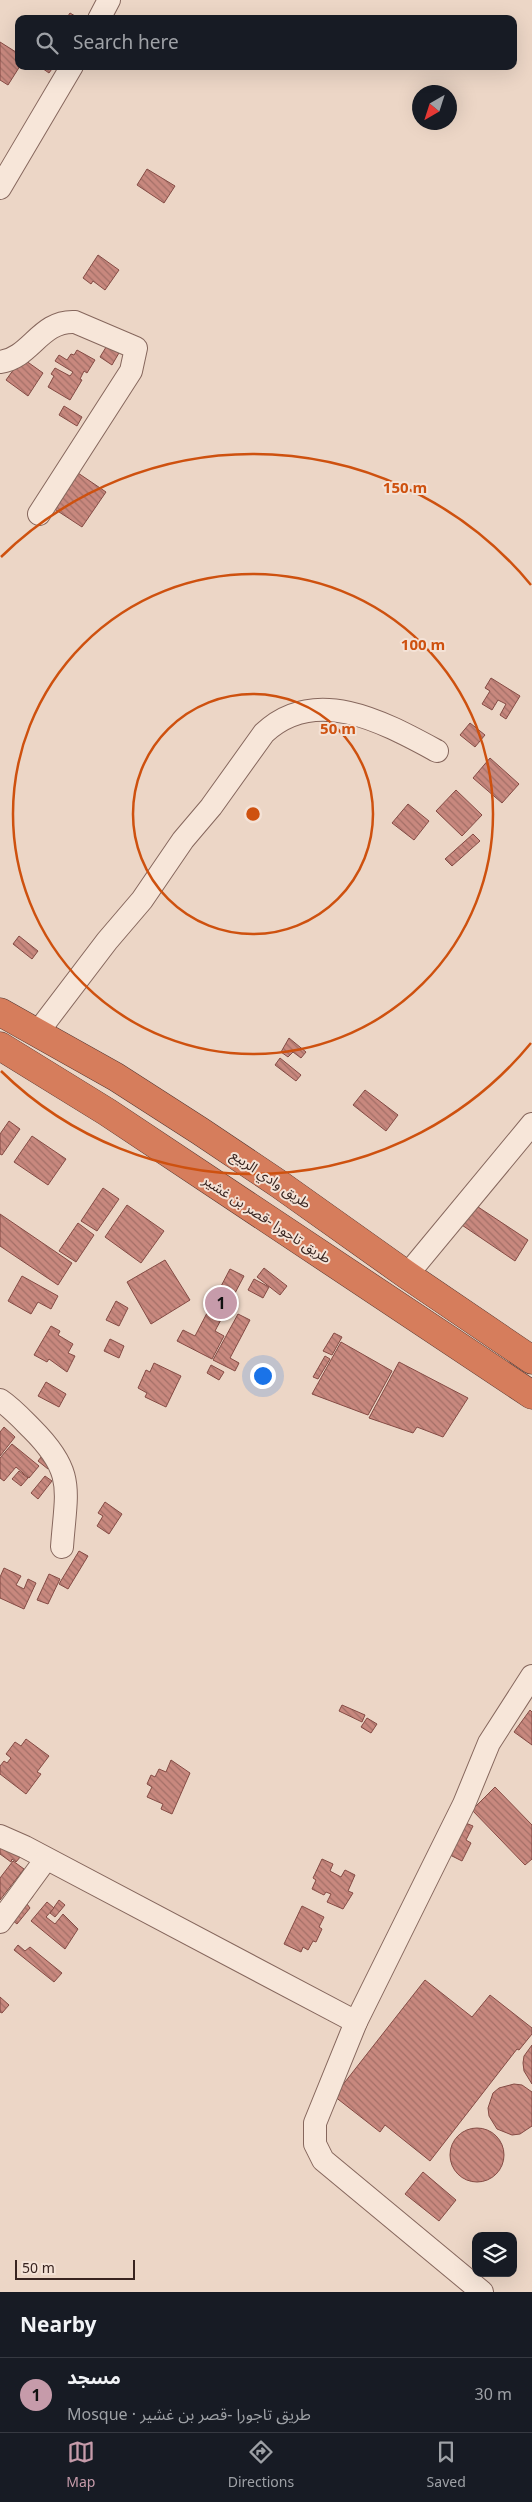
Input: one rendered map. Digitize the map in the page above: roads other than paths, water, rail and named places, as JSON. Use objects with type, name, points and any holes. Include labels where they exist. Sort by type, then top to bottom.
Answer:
[{"type":"highway","name":"طريق وادي الربيع","points":[[0,1012],[116,1077],[200,1131],[280,1184],[407,1276],[532,1360]]},
{"type":"highway","name":"طريق تاجورا -قصر بن غشير","points":[[0,1046],[107,1112],[532,1396]]},
{"type":"street","points":[[100,15],[109,0]]},
{"type":"street","points":[[0,188],[70,70]]},
{"type":"street","points":[[0,362],[15,357],[53,325],[64,322],[83,326],[136,348],[131,371],[39,514]]},
{"type":"street","points":[[37,1033],[107,941],[142,900],[183,840],[273,724],[301,711],[324,708],[373,720],[437,751]]},
{"type":"street","points":[[407,1276],[532,1124]]},
{"type":"street","points":[[0,1400],[8,1405],[42,1439],[62,1467],[66,1492],[62,1547]]},
{"type":"street","points":[[482,2292],[323,2160],[315,2144],[315,2123],[356,2022],[464,1804],[489,1743],[532,1676]]},
{"type":"street","points":[[0,1836],[356,2022]]},
{"type":"street","points":[[0,1922],[46,1859]]},
{"type":"place","name":"مسجد","points":[[221,1303]]}]
